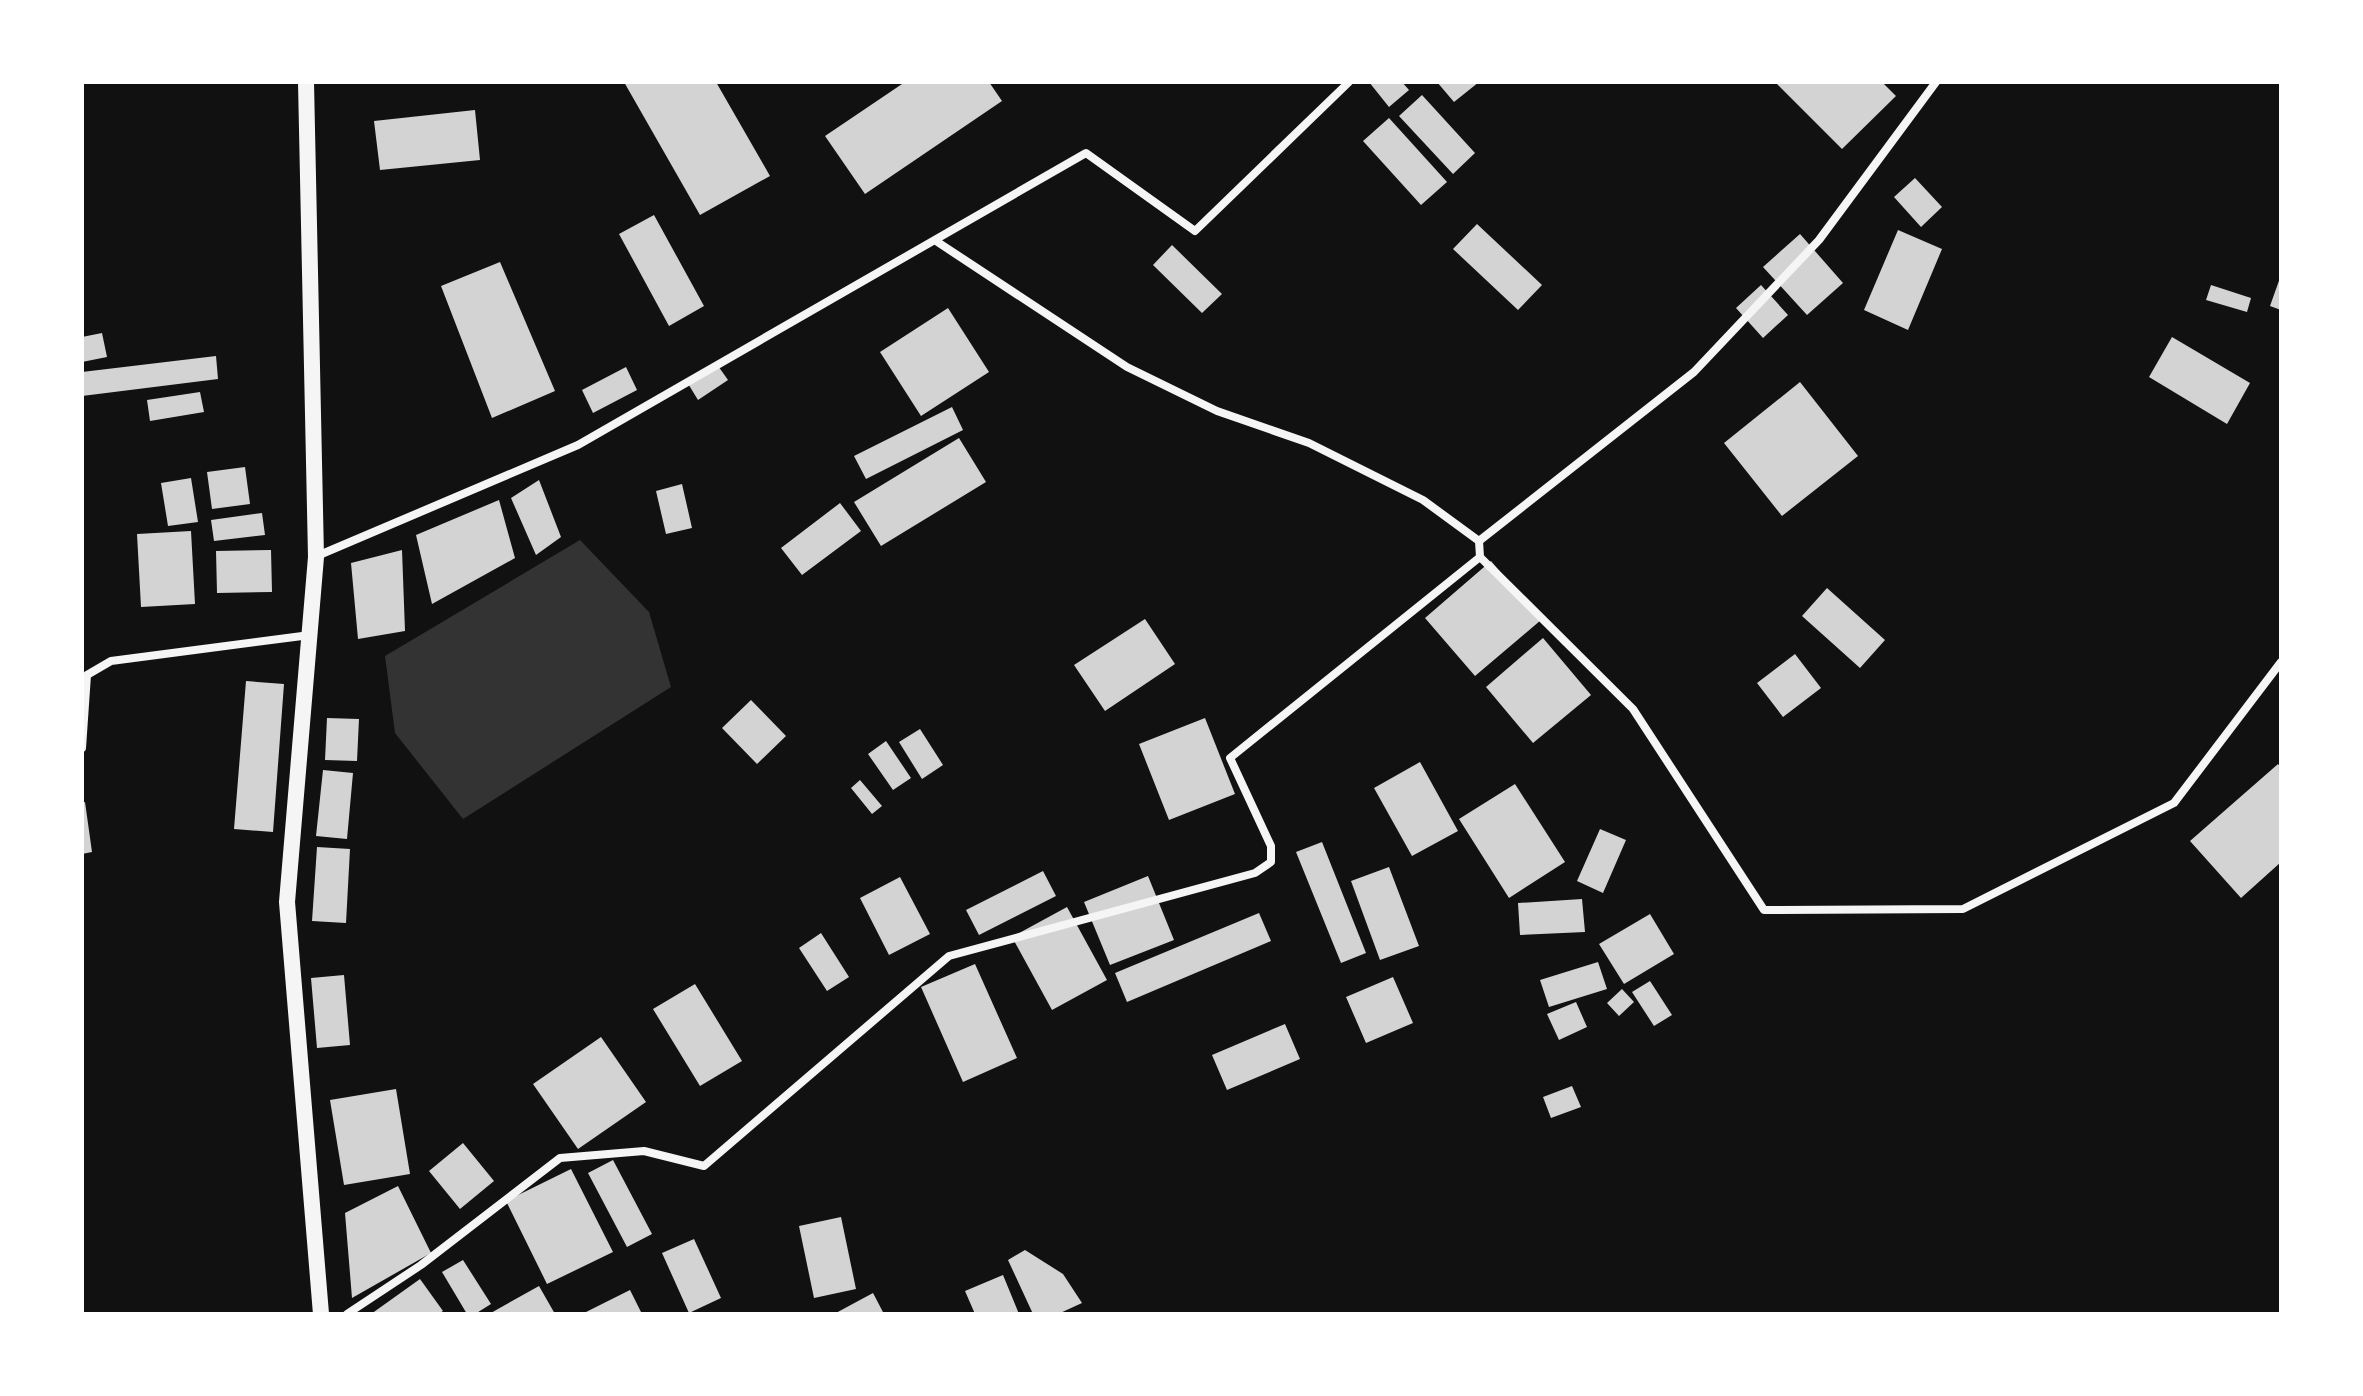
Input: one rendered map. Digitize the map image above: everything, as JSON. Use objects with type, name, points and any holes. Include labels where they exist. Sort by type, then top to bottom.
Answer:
[{"type":"main road","points":[[306,82],[316,557],[287,902],[321,1314]]},
{"type":"street","points":[[316,557],[578,445],[1086,153],[1195,231],[1349,82]]},
{"type":"street","points":[[1479,541],[1694,372],[1819,240],[1936,82]]},
{"type":"street","points":[[936,241],[1127,367],[1217,411],[1309,443],[1423,500],[1479,541]]},
{"type":"street","points":[[1479,541],[1480,557],[1633,709],[1764,910],[1963,909],[2174,803],[2281,662]]},
{"type":"street","points":[[347,1314],[421,1265],[560,1158],[644,1151],[704,1166],[949,956],[1255,873],[1271,862],[1271,846],[1230,758],[1480,557]]},
{"type":"street","points":[[82,748],[87,675],[111,661],[310,635]]},
{"type":"shaded area","points":[[580,540],[649,612],[671,687],[463,819],[395,733],[385,656]]},
{"type":"building","points":[[624,82],[716,82],[770,176],[700,215]]},
{"type":"building","points":[[905,82],[989,82],[1002,101],[865,194],[825,136]]},
{"type":"building","points":[[1369,82],[1402,82],[1409,90],[1389,107]]},
{"type":"building","points":[[1437,82],[1479,82],[1454,102]]},
{"type":"building","points":[[1775,82],[1882,82],[1896,96],[1842,149]]},
{"type":"building","points":[[1422,95],[1475,153],[1453,174],[1399,116]]},
{"type":"building","points":[[475,110],[480,160],[380,170],[374,121]]},
{"type":"building","points":[[1389,118],[1447,182],[1421,205],[1363,141]]},
{"type":"building","points":[[1915,178],[1942,207],[1921,227],[1894,197]]},
{"type":"building","points":[[654,215],[704,306],[669,326],[619,234]]},
{"type":"building","points":[[1477,224],[1542,285],[1518,310],[1453,249]]},
{"type":"building","points":[[1898,230],[1942,249],[1908,330],[1864,310]]},
{"type":"building","points":[[1800,234],[1843,283],[1807,315],[1763,267]]},
{"type":"building","points":[[1172,245],[1222,294],[1202,313],[1153,265]]},
{"type":"building","points":[[500,262],[555,391],[492,418],[441,286]]},
{"type":"building","points":[[2281,275],[2281,310],[2270,306]]},
{"type":"building","points":[[1761,285],[1788,315],[1763,338],[1736,308]]},
{"type":"building","points":[[2211,285],[2251,298],[2247,312],[2206,300]]},
{"type":"building","points":[[948,308],[989,372],[921,416],[880,352]]},
{"type":"building","points":[[102,333],[107,357],[82,362],[82,337]]},
{"type":"building","points":[[2172,337],[2250,383],[2227,424],[2149,377]]},
{"type":"building","points":[[216,356],[218,379],[82,396],[82,372]]},
{"type":"building","points":[[716,363],[728,380],[698,400],[687,382]]},
{"type":"building","points":[[626,367],[637,390],[593,413],[582,390]]},
{"type":"building","points":[[1800,382],[1858,456],[1782,516],[1724,443]]},
{"type":"building","points":[[200,392],[204,412],[150,421],[147,400]]},
{"type":"building","points":[[952,407],[963,430],[866,479],[854,456]]},
{"type":"building","points":[[959,438],[986,482],[881,546],[854,502]]},
{"type":"building","points":[[245,467],[250,504],[212,509],[207,472]]},
{"type":"building","points":[[191,478],[198,522],[168,526],[161,483]]},
{"type":"building","points":[[539,480],[561,537],[536,555],[511,498]]},
{"type":"building","points":[[682,484],[692,528],[666,534],[656,491]]},
{"type":"building","points":[[499,500],[515,558],[432,604],[416,535]]},
{"type":"building","points":[[840,503],[861,531],[802,575],[781,548]]},
{"type":"building","points":[[262,513],[265,535],[214,541],[211,520]]},
{"type":"building","points":[[191,531],[195,604],[141,607],[137,534]]},
{"type":"building","points":[[271,550],[272,592],[217,593],[216,551]]},
{"type":"building","points":[[402,550],[405,631],[358,639],[351,563]]},
{"type":"building","points":[[1491,561],[1541,620],[1475,676],[1425,618]]},
{"type":"building","points":[[1827,588],[1885,640],[1860,668],[1802,616]]},
{"type":"building","points":[[1145,619],[1175,664],[1105,711],[1074,665]]},
{"type":"building","points":[[1543,638],[1591,695],[1533,743],[1486,687]]},
{"type":"building","points":[[1795,654],[1821,688],[1783,717],[1757,683]]},
{"type":"building","points":[[246,681],[284,684],[273,832],[234,829]]},
{"type":"building","points":[[751,700],[786,736],[757,764],[722,728]]},
{"type":"building","points":[[327,718],[359,719],[357,761],[325,760]]},
{"type":"building","points":[[1205,718],[1235,794],[1169,820],[1139,744]]},
{"type":"building","points":[[920,729],[943,765],[922,779],[899,742]]},
{"type":"building","points":[[886,741],[911,778],[893,790],[868,754]]},
{"type":"building","points":[[1420,762],[1458,831],[1412,856],[1374,788]]},
{"type":"building","points":[[2278,764],[2281,768],[2281,862],[2241,898],[2190,841]]},
{"type":"building","points":[[323,770],[353,773],[347,839],[316,836]]},
{"type":"building","points":[[860,780],[882,806],[872,814],[851,788]]},
{"type":"building","points":[[1515,784],[1565,862],[1509,898],[1459,819]]},
{"type":"building","points":[[85,802],[92,852],[82,854],[82,803]]},
{"type":"building","points":[[1600,829],[1626,840],[1603,893],[1577,881]]},
{"type":"building","points":[[1322,842],[1366,953],[1341,963],[1296,852]]},
{"type":"building","points":[[317,847],[350,849],[346,923],[312,921]]},
{"type":"building","points":[[1389,867],[1419,946],[1380,960],[1351,881]]},
{"type":"building","points":[[1043,871],[1056,896],[979,935],[966,910]]},
{"type":"building","points":[[1148,876],[1174,940],[1110,965],[1084,902]]},
{"type":"building","points":[[900,877],[930,934],[889,955],[860,898]]},
{"type":"building","points":[[1582,899],[1585,932],[1520,935],[1518,903]]},
{"type":"building","points":[[1067,907],[1107,980],[1052,1010],[1012,937]]},
{"type":"building","points":[[1259,913],[1271,941],[1127,1002],[1115,973]]},
{"type":"building","points":[[1650,914],[1674,954],[1624,984],[1599,944]]},
{"type":"building","points":[[821,933],[849,977],[827,991],[799,948]]},
{"type":"building","points":[[1598,962],[1607,989],[1549,1007],[1540,980]]},
{"type":"building","points":[[975,964],[1017,1058],[963,1082],[921,987]]},
{"type":"building","points":[[344,975],[350,1045],[317,1048],[311,978]]},
{"type":"building","points":[[1393,977],[1413,1023],[1366,1043],[1346,997]]},
{"type":"building","points":[[1650,981],[1672,1015],[1654,1026],[1632,992]]},
{"type":"building","points":[[695,984],[742,1061],[700,1086],[653,1009]]},
{"type":"building","points":[[1622,989],[1634,1002],[1619,1016],[1607,1003]]},
{"type":"building","points":[[1576,1002],[1587,1027],[1559,1040],[1547,1014]]},
{"type":"building","points":[[1285,1024],[1300,1059],[1227,1090],[1212,1055]]},
{"type":"building","points":[[601,1037],[646,1102],[578,1149],[533,1084]]},
{"type":"building","points":[[1572,1086],[1581,1107],[1551,1118],[1543,1097]]},
{"type":"building","points":[[396,1089],[410,1174],[344,1185],[330,1100]]},
{"type":"building","points":[[463,1143],[494,1181],[460,1209],[429,1171]]},
{"type":"building","points":[[613,1160],[652,1234],[627,1247],[588,1173]]},
{"type":"building","points":[[571,1169],[613,1252],[547,1284],[506,1201]]},
{"type":"building","points":[[398,1186],[431,1253],[352,1298],[345,1213]]},
{"type":"building","points":[[841,1217],[856,1289],[814,1298],[799,1226]]},
{"type":"building","points":[[694,1239],[721,1298],[689,1313],[662,1253]]},
{"type":"building","points":[[1025,1250],[1063,1274],[1082,1303],[1058,1314],[1033,1314],[1008,1260]]},
{"type":"building","points":[[463,1260],[491,1304],[475,1314],[467,1314],[442,1272]]},
{"type":"building","points":[[1003,1275],[1019,1314],[975,1314],[965,1291]]},
{"type":"building","points":[[420,1279],[443,1311],[438,1314],[371,1314]]},
{"type":"building","points":[[539,1286],[555,1314],[489,1314]]},
{"type":"building","points":[[630,1290],[642,1314],[582,1314]]},
{"type":"building","points":[[873,1293],[884,1314],[834,1314]]}]
